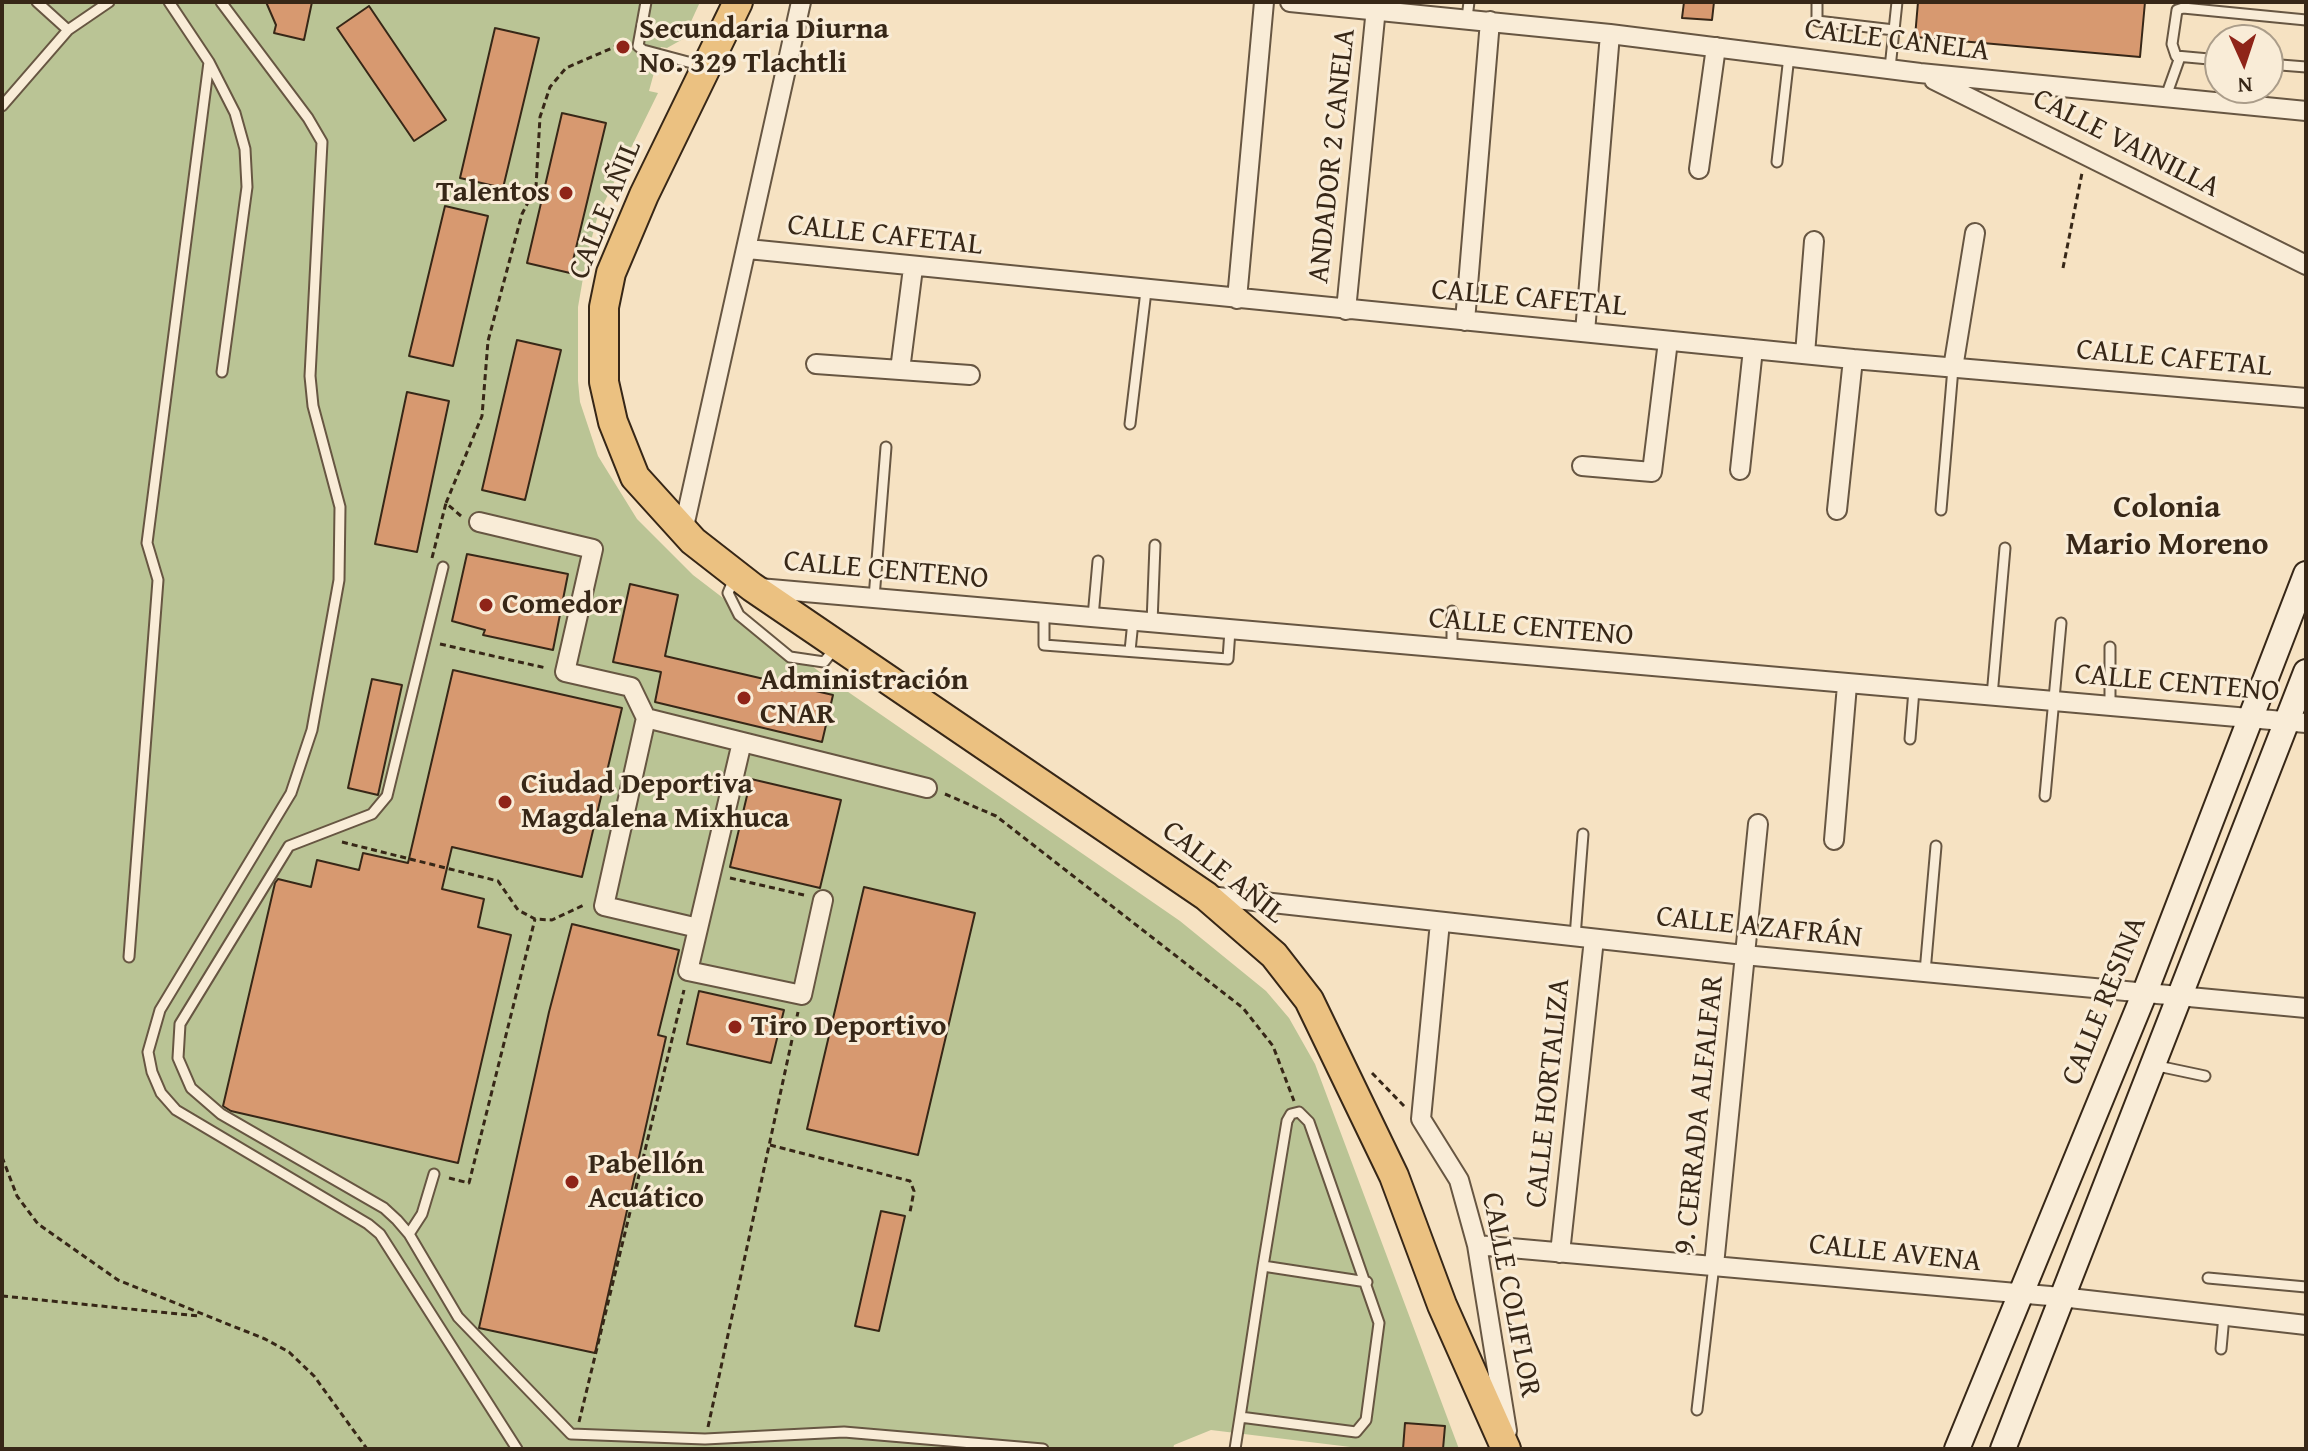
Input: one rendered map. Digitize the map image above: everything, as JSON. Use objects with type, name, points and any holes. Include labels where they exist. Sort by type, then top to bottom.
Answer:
[{"type":"main road","name":"CALLE AÑIL","points":[[738,2],[644,195],[611,273],[603,342],[604,382],[613,422],[635,477],[683,531],[744,580],[1206,896],[1274,955],[1309,1000],[1394,1176],[1442,1305],[1508,1449]]},
{"type":"street","points":[[683,531],[801,2]]},
{"type":"street","points":[[1237,299],[1264,2]]},
{"type":"street","name":"CALLE CANELA","points":[[1290,2],[1468,10],[1490,21],[1920,73],[2306,111]]},
{"type":"street","name":"ANDADOR 2 CANELA","points":[[1346,310],[1376,8]]},
{"type":"street","points":[[1465,321],[1490,21]]},
{"type":"street","points":[[1585,332],[1610,34]]},
{"type":"street","points":[[1699,169],[1716,47]]},
{"type":"street","name":"CALLE VAINILLA","points":[[1920,73],[2306,265]]},
{"type":"street","points":[[1953,368],[1975,233]]},
{"type":"street","points":[[1805,354],[1814,241]]},
{"type":"street","name":"CALLE CAFETAL","points":[[748,249],[913,268],[1853,359],[2306,398]]},
{"type":"street","points":[[900,370],[913,268]]},
{"type":"street","points":[[1582,466],[1652,472],[1668,341]]},
{"type":"street","points":[[1740,470],[1753,349]]},
{"type":"street","points":[[1837,510],[1853,359]]},
{"type":"street","points":[[816,364],[970,375]]},
{"type":"street","points":[[479,522],[593,549],[565,672],[631,687],[646,718],[604,906],[698,928]]},
{"type":"street","name":"CALLE RESINA","points":[[1957,1449],[2018,1294],[2145,992],[2306,574]]},
{"type":"street","name":"CALLE CENTENO","points":[[744,580],[874,598],[2296,722]]},
{"type":"street","points":[[2003,1449],[2152,1065],[2296,722],[2306,672]]},
{"type":"street","points":[[1834,840],[1847,685]]},
{"type":"street","points":[[646,718],[927,788]]},
{"type":"street","points":[[742,742],[688,971],[802,995],[823,900]]},
{"type":"street","name":"9. CERRADA ALFALFAR","points":[[1714,1265],[1758,824]]},
{"type":"street","name":"CALLE AZAFRÁN","points":[[1206,896],[1744,955],[2306,1008]]},
{"type":"street","name":"CALLE COLIFLOR","points":[[1440,922],[1421,1119],[1459,1180],[1477,1245],[1508,1449]]},
{"type":"street","name":"CALLE HORTALIZA","points":[[1560,1253],[1584,938]]},
{"type":"street","name":"CALLE AVENA","points":[[1477,1245],[2061,1297],[2306,1325]]},
{"type":"lane","points":[[37,2],[68,30]]},
{"type":"lane","points":[[2,106],[68,30],[109,2]]},
{"type":"lane","points":[[169,2],[209,62],[235,113],[245,149],[247,187],[222,372]]},
{"type":"lane","points":[[221,2],[308,118],[322,142],[310,376],[313,406],[340,507],[339,580],[312,730],[291,793],[160,1010],[148,1052],[152,1072],[161,1093],[176,1110],[380,1234],[517,1449]]},
{"type":"lane","points":[[646,2],[637,37],[638,46],[706,67]]},
{"type":"lane","points":[[1817,2],[1817,21],[1894,30]]},
{"type":"lane","points":[[1890,68],[1897,2]]},
{"type":"lane","points":[[2204,59],[2180,57],[2173,52],[2175,14],[2183,8],[2306,20]]},
{"type":"lane","points":[[1777,162],[1789,56]]},
{"type":"lane","points":[[2165,99],[2180,57]]},
{"type":"lane","points":[[129,957],[158,580],[147,543],[209,62]]},
{"type":"lane","points":[[2284,65],[2306,67]]},
{"type":"lane","points":[[1130,424],[1146,291]]},
{"type":"lane","points":[[1941,510],[1953,368]]},
{"type":"lane","points":[[874,598],[886,447]]},
{"type":"lane","points":[[1152,623],[1155,545]]},
{"type":"lane","points":[[1992,696],[2005,548]]},
{"type":"lane","points":[[1093,617],[1098,561]]},
{"type":"lane","points":[[443,567],[387,796],[372,814],[289,846],[188,1011],[178,1033],[178,1058],[191,1088],[201,1100],[384,1208],[409,1234],[458,1317],[565,1430],[576,1435],[705,1439],[844,1432],[1043,1449]]},
{"type":"lane","points":[[1452,611],[1452,649]]},
{"type":"lane","points":[[1044,613],[1044,645],[1228,659],[1230,630]]},
{"type":"lane","points":[[1130,651],[1133,621]]},
{"type":"lane","points":[[2045,796],[2061,623]]},
{"type":"lane","points":[[2110,647],[2110,706]]},
{"type":"lane","points":[[1910,739],[1914,690]]},
{"type":"lane","points":[[1583,834],[1584,938]]},
{"type":"lane","points":[[1925,972],[1936,846]]},
{"type":"lane","points":[[2152,1065],[2205,1076]]},
{"type":"lane","points":[[1235,1449],[1263,1266],[1287,1121],[1291,1114],[1299,1112],[1309,1122],[1367,1282],[1379,1335],[1362,1429],[1350,1431],[1240,1417]]},
{"type":"lane","points":[[409,1234],[422,1214],[434,1174]]},
{"type":"lane","name":"9. CERRADA ALFALFAR","points":[[1697,1410],[1714,1265]]},
{"type":"lane","points":[[1263,1266],[1367,1282]]},
{"type":"lane","points":[[2208,1278],[2306,1287]]},
{"type":"lane","points":[[2221,1349],[2224,1316]]},
{"type":"path","points":[[443,567],[434,564],[432,556],[446,503],[482,416],[487,389],[488,341],[522,214],[536,187],[540,117],[550,87],[566,68],[637,37]]},
{"type":"path","points":[[2063,268],[2086,154]]},
{"type":"path","points":[[446,503],[462,516],[479,522]]},
{"type":"path","points":[[425,640],[565,672]]},
{"type":"path","points":[[927,788],[996,816],[1243,1008],[1273,1046],[1299,1112]]},
{"type":"path","points":[[314,835],[498,881],[518,910],[535,919],[552,920],[581,905],[604,906]]},
{"type":"path","points":[[711,874],[823,900]]},
{"type":"path","points":[[434,1174],[469,1183],[535,919]]},
{"type":"path","points":[[576,1435],[688,971]]},
{"type":"path","points":[[705,1439],[802,995]]},
{"type":"path","points":[[770,1145],[904,1179],[913,1185],[910,1212]]},
{"type":"path","points":[[2,1157],[17,1196],[38,1224],[118,1280],[265,1339],[289,1352],[314,1376],[367,1449]]},
{"type":"path","points":[[2,1296],[203,1316]]},
{"type":"green space","name":"Ciudad Deportiva Magdalena Mixhuca","points":[[2,2],[700,2],[683,39],[667,48],[661,47],[649,91],[658,93],[598,215],[587,255],[578,307],[578,381],[580,402],[598,456],[637,519],[693,575],[825,676],[1180,921],[1266,991],[1289,1018],[1315,1064],[1459,1449],[1367,1449],[1211,1430],[1174,1445],[1173,1449],[2,1449]]},
{"type":"building","points":[[266,2],[312,2],[304,40],[274,33],[276,25]]},
{"type":"building","points":[[1684,2],[1714,2],[1712,20],[1682,18]]},
{"type":"building","points":[[1918,2],[2145,2],[2140,57],[1915,37]]},
{"type":"building","points":[[369,6],[446,120],[414,141],[337,28]]},
{"type":"building","name":"Talentos","points":[[495,28],[539,38],[503,188],[460,178]]},
{"type":"building","name":"Talentos","points":[[562,113],[606,123],[570,273],[527,263]]},
{"type":"building","name":"Talentos","points":[[445,206],[488,216],[453,366],[409,356]]},
{"type":"building","points":[[517,340],[561,350],[525,500],[482,490]]},
{"type":"building","points":[[407,392],[449,401],[417,552],[375,544]]},
{"type":"building","name":"Comedor","points":[[467,554],[568,574],[553,650],[483,635],[485,630],[452,621]]},
{"type":"building","name":"Administración CNAR","points":[[630,584],[678,595],[665,656],[833,695],[822,742],[655,702],[661,672],[613,662]]},
{"type":"building","points":[[453,670],[622,708],[582,877],[452,847],[442,889],[484,899],[478,927],[511,935],[458,1163],[231,1111],[223,1106],[275,883],[278,879],[311,887],[317,860],[359,870],[363,853],[408,863]]},
{"type":"building","points":[[372,679],[402,685],[378,795],[348,788]]},
{"type":"building","points":[[751,779],[841,800],[820,888],[730,867]]},
{"type":"building","points":[[864,887],[975,913],[918,1155],[807,1129]]},
{"type":"building","name":"Pabellón Acuático","points":[[572,924],[679,950],[658,1035],[666,1037],[595,1353],[479,1328],[549,1012]]},
{"type":"building","name":"Tiro Deportivo","points":[[699,991],[784,1010],[771,1063],[687,1044]]},
{"type":"building","points":[[881,1211],[905,1216],[879,1331],[855,1326]]},
{"type":"building","points":[[1405,1423],[1445,1426],[1443,1449],[1403,1449]]},
{"type":"place","name":"Secundaria Diurna No. 329 Tlachtli","points":[[623,47]]},
{"type":"place","name":"Talentos","points":[[566,193]]},
{"type":"place","name":"Comedor","points":[[486,605]]},
{"type":"place","name":"Administración CNAR","points":[[744,698]]},
{"type":"place","name":"Ciudad Deportiva Magdalena Mixhuca","points":[[505,802]]},
{"type":"place","name":"Tiro Deportivo","points":[[735,1027]]},
{"type":"place","name":"Pabellón Acuático","points":[[572,1182]]},
{"type":"district","name":"Colonia Mario Moreno","points":[[2167,528]]}]
